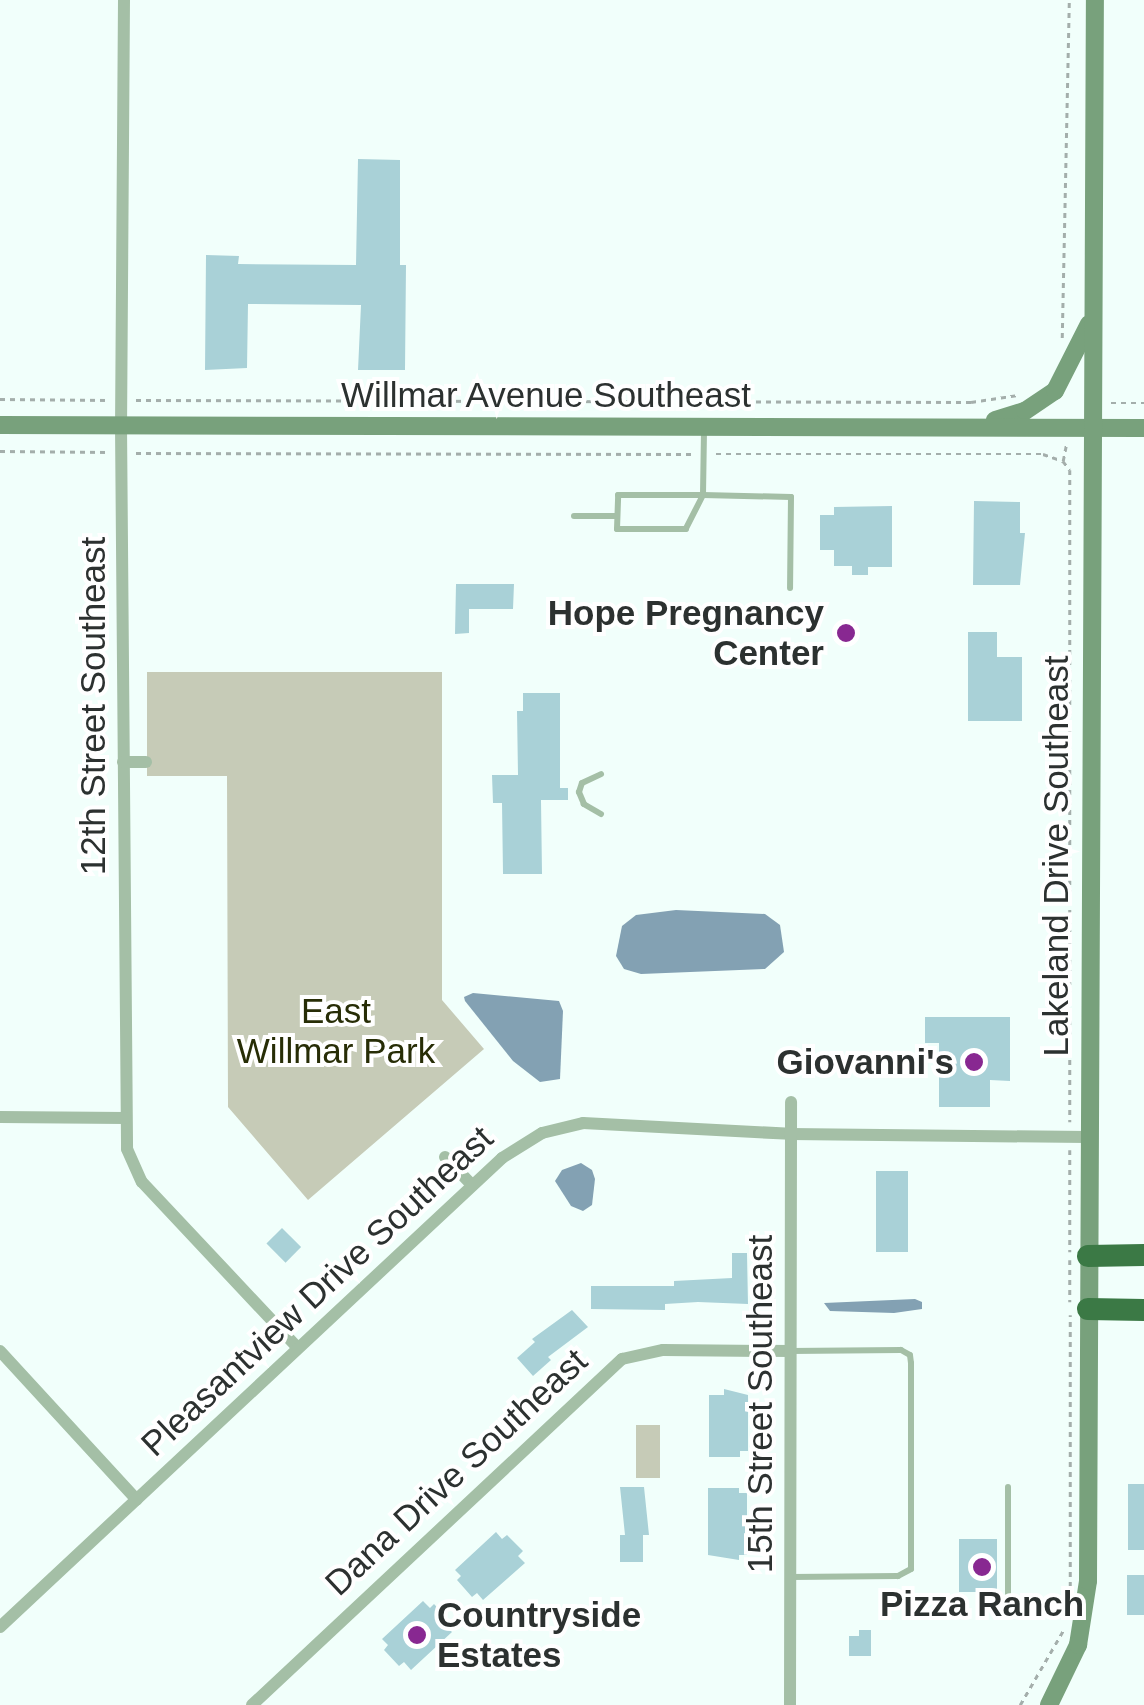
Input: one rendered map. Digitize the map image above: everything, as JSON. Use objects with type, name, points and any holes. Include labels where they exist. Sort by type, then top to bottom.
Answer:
[{"type":"highway","points":[[1088,1256],[1144,1256]]},
{"type":"highway","points":[[1088,1310],[1144,1310]]},
{"type":"main road","name":"Lakeland Drive Southeast","points":[[1049,1705],[1072,1661],[1086,1614],[1088,1256],[1079,1137],[1092,428],[1094,0]]},
{"type":"main road","points":[[949,428],[1014,416],[1044,402],[1064,380],[1093,314]]},
{"type":"main road","name":"Willmar Avenue Southeast","points":[[0,425],[1144,428]]},
{"type":"street","name":"12th Street Southeast","points":[[124,0],[120,426],[125,1118],[129,1158],[142,1182],[297,1348]]},
{"type":"street","points":[[123,762],[146,762]]},
{"type":"street","name":"15th Street Southeast","points":[[790,1705],[791,1102]]},
{"type":"street","points":[[0,1118],[125,1118]]},
{"type":"street","name":"Pleasantview Drive Southeast","points":[[0,1627],[515,1148],[569,1125],[790,1134],[1079,1137]]},
{"type":"street","points":[[445,1156],[472,1186]]},
{"type":"street","name":"Dana Drive Southeast","points":[[252,1705],[622,1359],[662,1350],[790,1351]]},
{"type":"street","points":[[0,1351],[136,1500]]},
{"type":"lane","points":[[704,428],[703,496],[686,529],[617,528],[618,495],[703,496],[791,497],[790,588]]},
{"type":"lane","points":[[574,516],[617,516]]},
{"type":"lane","points":[[600,814],[584,804],[579,792],[587,779],[601,774]]},
{"type":"lane","points":[[790,1351],[901,1350],[910,1355],[911,1569],[898,1576],[790,1577]]},
{"type":"lane","points":[[1008,1487],[1008,1603]]},
{"type":"path","points":[[1062,341],[1070,0]]},
{"type":"path","points":[[0,399],[951,402],[1022,394]]},
{"type":"path","points":[[0,451],[1043,454],[1068,466],[1079,1137],[1070,1603]]},
{"type":"path","points":[[1020,1705],[1036,1684],[1067,1620]]},
{"type":"green space","name":"East Willmar Park","points":[[147,672],[442,672],[442,1000],[484,1049],[308,1200],[228,1107],[227,776],[147,776]]},
{"type":"green space","points":[[636,1425],[660,1425],[660,1478],[636,1478]]},
{"type":"water","points":[[676,910],[765,914],[780,925],[784,952],[765,969],[641,974],[624,969],[616,956],[622,926],[636,915]]},
{"type":"water","points":[[473,993],[559,1001],[563,1011],[560,1079],[540,1082],[513,1061],[465,1001],[464,997]]},
{"type":"water","points":[[581,1163],[592,1170],[595,1179],[592,1205],[583,1211],[571,1206],[555,1181],[562,1170]]},
{"type":"water","points":[[915,1299],[922,1302],[922,1309],[894,1313],[830,1311],[824,1303]]},
{"type":"building","points":[[358,159],[400,160],[400,265],[406,265],[405,370],[358,370],[361,305],[248,304],[247,368],[205,370],[206,255],[239,256],[238,264],[356,265]]},
{"type":"building","points":[[974,501],[1020,502],[1020,533],[1025,533],[1020,585],[973,585]]},
{"type":"building","points":[[892,506],[892,567],[868,567],[868,575],[852,575],[852,566],[834,566],[834,550],[820,550],[820,515],[834,515],[834,507]]},
{"type":"building","points":[[456,584],[514,584],[513,609],[469,609],[469,633],[455,634]]},
{"type":"building","points":[[968,632],[997,632],[997,657],[1022,657],[1022,721],[968,721]]},
{"type":"building","points":[[523,693],[560,693],[560,788],[568,788],[568,800],[541,800],[542,874],[503,874],[502,803],[493,803],[492,775],[518,775],[517,711],[523,711]]},
{"type":"building","name":"Giovanni's","points":[[925,1017],[1010,1017],[1010,1081],[990,1080],[990,1107],[939,1107],[939,1043],[925,1043]]},
{"type":"building","points":[[876,1171],[908,1171],[908,1252],[876,1252]]},
{"type":"building","points":[[282,1228],[301,1247],[286,1263],[266,1244]]},
{"type":"building","points":[[732,1253],[747,1253],[748,1304],[698,1302],[665,1304],[665,1310],[591,1309],[591,1286],[674,1286],[674,1281],[732,1278]]},
{"type":"building","points":[[572,1310],[588,1327],[548,1357],[551,1360],[533,1376],[517,1358],[535,1342],[532,1339]]},
{"type":"building","points":[[724,1389],[748,1395],[748,1451],[740,1451],[740,1457],[709,1457],[709,1395],[724,1395]]},
{"type":"building","points":[[1128,1484],[1144,1484],[1144,1550],[1128,1550]]},
{"type":"building","points":[[620,1487],[644,1487],[649,1535],[643,1535],[643,1562],[620,1562],[620,1535],[625,1535]]},
{"type":"building","points":[[708,1488],[739,1488],[739,1493],[747,1493],[747,1555],[739,1555],[739,1560],[708,1555]]},
{"type":"building","name":"Countryside Estates","points":[[496,1532],[502,1539],[507,1535],[523,1551],[518,1556],[525,1563],[483,1600],[477,1593],[472,1597],[457,1580],[461,1576],[455,1570]]},
{"type":"building","name":"Pizza Ranch","points":[[959,1539],[997,1539],[997,1592],[959,1592]]},
{"type":"building","points":[[1127,1575],[1144,1575],[1144,1615],[1127,1615]]},
{"type":"building","name":"Countryside Estates","points":[[423,1601],[430,1608],[434,1604],[450,1621],[445,1625],[452,1632],[411,1670],[404,1662],[399,1666],[384,1650],[388,1645],[382,1639]]},
{"type":"building","points":[[859,1630],[871,1630],[871,1656],[849,1656],[849,1636],[859,1636]]},
{"type":"place","name":"Hope Pregnancy Center","points":[[846,633]]},
{"type":"place","name":"Giovanni's","points":[[974,1062]]},
{"type":"place","name":"Pizza Ranch","points":[[982,1567]]},
{"type":"place","name":"Countryside Estates","points":[[417,1635]]}]
